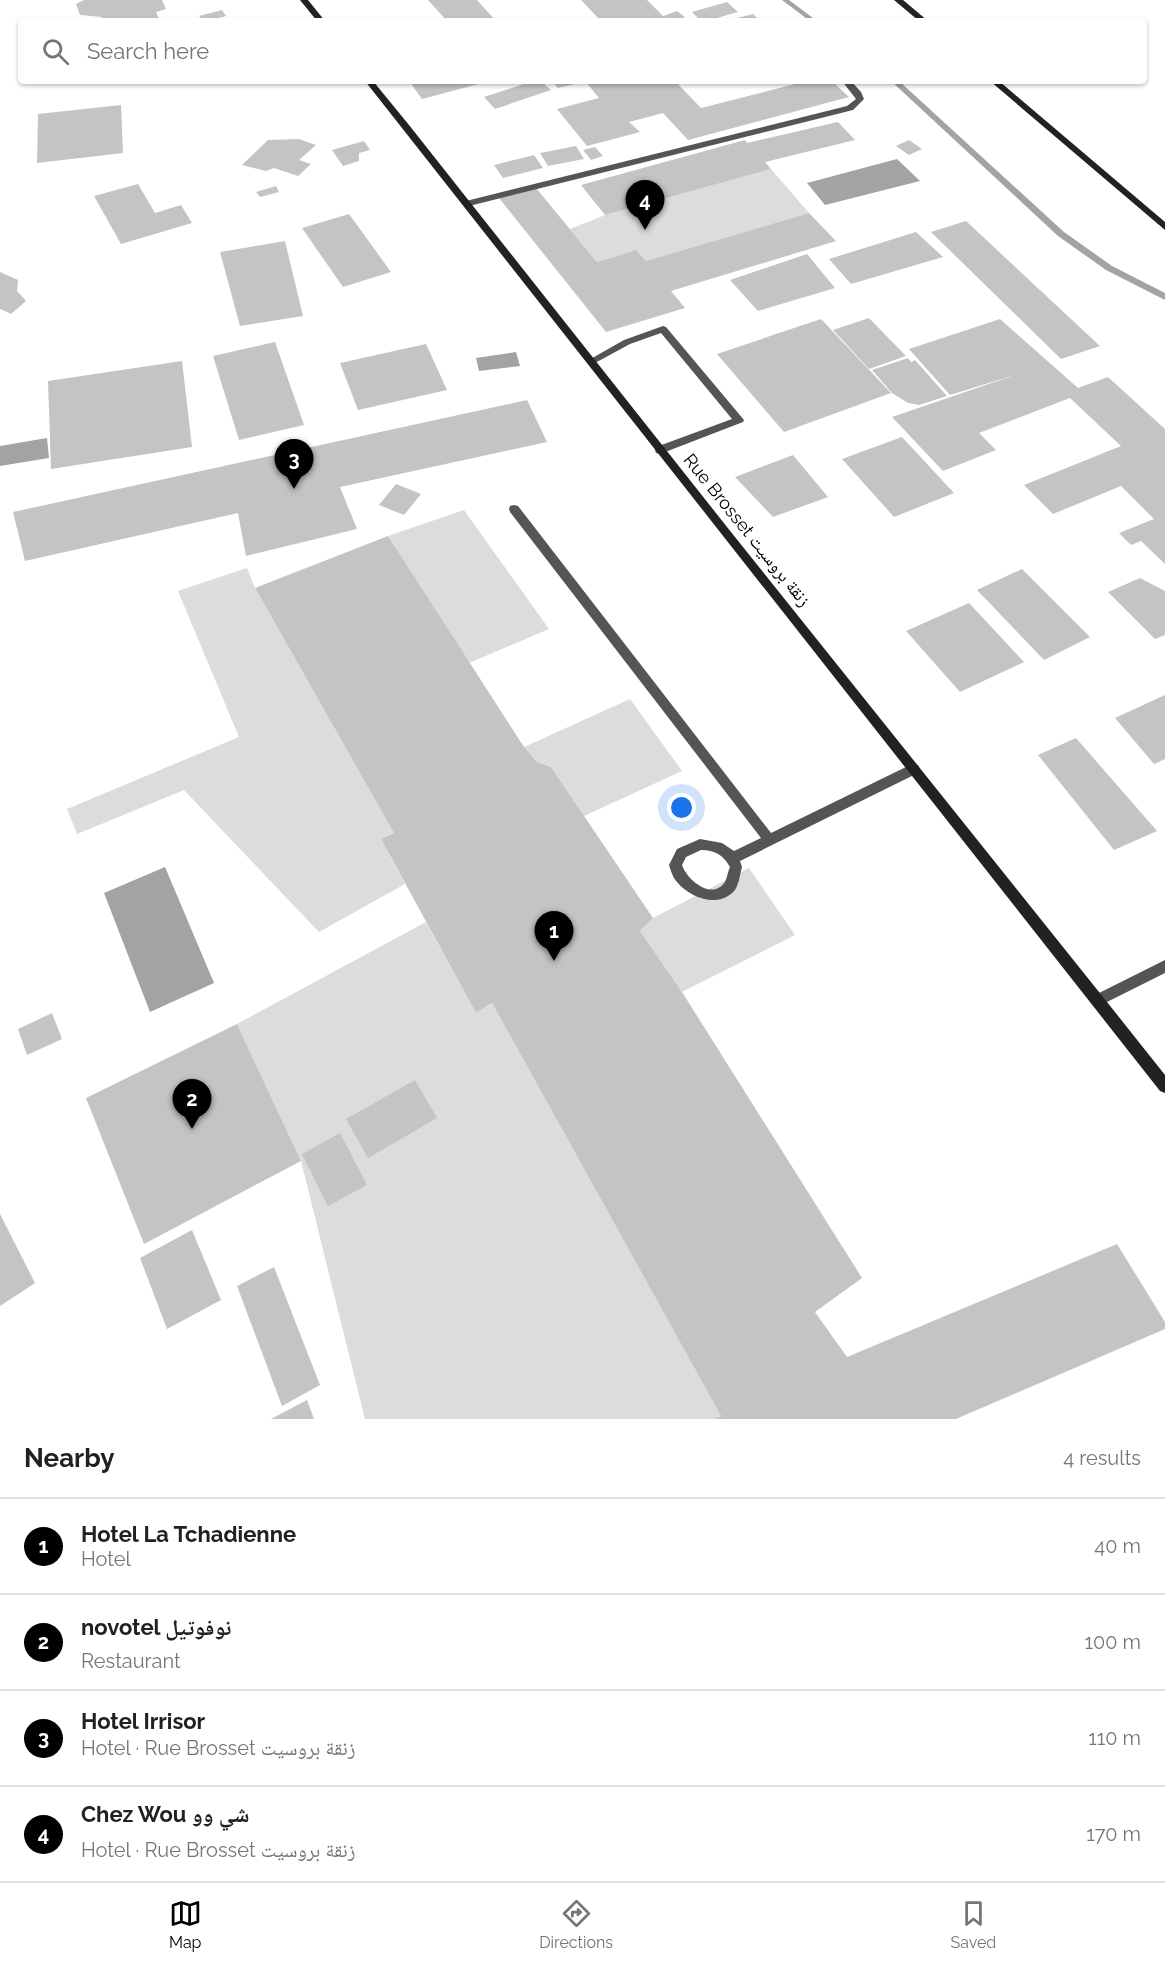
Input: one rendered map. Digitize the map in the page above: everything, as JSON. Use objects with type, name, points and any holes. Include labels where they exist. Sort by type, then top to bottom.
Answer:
[{"type":"main road","points":[[304,0],[319,18]]},
{"type":"main road","points":[[898,0],[920,18]]},
{"type":"main road","name":"Rue Brosset زنقة بروسيت","points":[[371,84],[469,203],[660,450],[1165,1086]]},
{"type":"main road","points":[[998,84],[1165,226]]},
{"type":"street","points":[[469,203],[850,108],[860,99],[849,84]]},
{"type":"street","points":[[592,361],[627,342],[663,329],[740,420],[660,450]]},
{"type":"street","points":[[514,509],[770,841]]},
{"type":"street","points":[[733,858],[914,769]]},
{"type":"street","points":[[710,844],[719,846],[733,858],[736,867],[735,875],[726,889],[718,893],[698,893],[689,889],[678,874],[679,858],[691,846],[710,844]]},
{"type":"street","points":[[1098,1000],[1165,966]]},
{"type":"shaded area","points":[[897,159],[920,181],[825,205],[807,183]]},
{"type":"shaded area","points":[[771,169],[809,213],[646,261],[636,250],[597,262],[570,229],[605,215]]},
{"type":"shaded area","points":[[516,352],[520,366],[479,371],[476,358]]},
{"type":"shaded area","points":[[47,438],[49,458],[0,466],[0,446]]},
{"type":"shaded area","points":[[464,510],[549,629],[469,663],[388,536]]},
{"type":"shaded area","points":[[247,568],[255,588],[394,833],[381,839],[405,884],[319,932],[184,790],[77,834],[67,809],[239,737],[178,591]]},
{"type":"shaded area","points":[[630,699],[682,771],[584,816],[551,767],[537,762],[524,747]]},
{"type":"shaded area","points":[[165,867],[214,983],[150,1012],[104,893]]},
{"type":"shaded area","points":[[749,868],[795,935],[682,992],[640,931],[653,918]]},
{"type":"shaded area","points":[[426,922],[476,1013],[492,1003],[721,1416],[714,1419],[365,1419],[301,1161],[237,1024]]},
{"type":"building","points":[[84,0],[162,0],[166,9],[156,12],[159,18],[102,18],[80,15],[76,4]]},
{"type":"building","points":[[428,0],[477,0],[493,18],[444,18]]},
{"type":"building","points":[[581,0],[647,0],[663,16],[677,11],[685,17],[682,18],[598,18]]},
{"type":"building","points":[[727,2],[738,12],[717,18],[698,18],[692,12]]},
{"type":"building","points":[[222,10],[226,16],[201,18],[199,16]]},
{"type":"building","points":[[753,14],[757,18],[737,18]]},
{"type":"building","points":[[411,84],[478,84],[422,99]]},
{"type":"building","points":[[524,84],[544,84],[551,90],[495,109],[484,97]]},
{"type":"building","points":[[555,84],[575,84],[558,88]]},
{"type":"building","points":[[587,84],[678,84],[701,108],[795,84],[835,84],[849,97],[688,140],[663,113],[629,122],[640,132],[587,146],[557,109],[599,98]]},
{"type":"building","points":[[121,105],[123,153],[37,163],[38,114]]},
{"type":"building","points":[[838,122],[855,140],[765,162],[771,169],[605,215],[581,185],[745,140],[747,143]]},
{"type":"building","points":[[299,139],[316,145],[299,160],[311,164],[298,176],[274,168],[266,171],[242,165],[268,140]]},
{"type":"building","points":[[909,140],[922,149],[909,155],[896,146]]},
{"type":"building","points":[[364,141],[370,150],[359,153],[359,161],[343,166],[332,150]]},
{"type":"building","points":[[576,146],[584,159],[548,166],[540,153]]},
{"type":"building","points":[[595,147],[603,156],[591,160],[583,150]]},
{"type":"building","points":[[534,155],[543,168],[503,178],[494,165]]},
{"type":"building","points":[[138,184],[155,213],[181,205],[192,223],[121,244],[94,196]]},
{"type":"building","points":[[276,186],[279,192],[260,197],[256,192]]},
{"type":"building","points":[[536,188],[597,262],[636,250],[646,261],[809,213],[836,241],[671,291],[685,308],[606,332],[499,198]]},
{"type":"building","points":[[349,214],[391,272],[343,287],[302,228]]},
{"type":"building","points":[[966,221],[1100,346],[1061,359],[931,232]]},
{"type":"building","points":[[916,232],[943,257],[851,284],[829,259]]},
{"type":"building","points":[[285,241],[303,316],[240,326],[220,252]]},
{"type":"building","points":[[807,254],[835,288],[758,311],[730,280]]},
{"type":"building","points":[[0,272],[18,280],[17,291],[26,301],[11,314],[0,309]]},
{"type":"building","points":[[869,318],[906,356],[869,369],[833,330]]},
{"type":"building","points":[[821,319],[891,393],[784,432],[717,354]]},
{"type":"building","points":[[1000,319],[1078,388],[1108,377],[1165,429],[1165,564],[1141,541],[1131,545],[1119,533],[1154,519],[1121,486],[1053,514],[1024,485],[1121,446],[1070,398],[979,433],[996,450],[943,471],[892,417],[1021,373],[950,395],[909,349]]},
{"type":"building","points":[[275,342],[304,425],[239,440],[213,356]]},
{"type":"building","points":[[426,344],[447,390],[358,410],[340,363]]},
{"type":"building","points":[[908,358],[911,362],[915,360],[947,396],[919,405],[908,403],[892,393],[872,370]]},
{"type":"building","points":[[182,361],[192,447],[51,469],[48,381]]},
{"type":"building","points":[[527,400],[547,442],[340,487],[357,529],[246,556],[238,513],[25,561],[13,512]]},
{"type":"building","points":[[902,437],[954,493],[894,517],[842,459]]},
{"type":"building","points":[[793,455],[828,497],[773,517],[735,477]]},
{"type":"building","points":[[396,484],[421,494],[404,515],[379,505]]},
{"type":"building","points":[[388,536],[524,747],[537,762],[551,767],[653,918],[640,931],[682,992],[862,1278],[815,1312],[847,1357],[1117,1244],[1165,1322],[1165,1329],[956,1419],[714,1419],[721,1416],[492,1003],[476,1013],[381,839],[394,833],[255,588]]},
{"type":"building","points":[[1022,569],[1090,637],[1044,660],[977,590]]},
{"type":"building","points":[[1140,578],[1165,591],[1165,635],[1155,639],[1108,592]]},
{"type":"building","points":[[969,603],[1024,662],[960,692],[906,631]]},
{"type":"building","points":[[1165,695],[1165,759],[1154,764],[1115,718]]},
{"type":"building","points":[[1076,738],[1157,831],[1114,850],[1038,755]]},
{"type":"building","points":[[52,1013],[62,1039],[27,1055],[18,1029]]},
{"type":"building","points":[[237,1024],[301,1161],[144,1244],[86,1098]]},
{"type":"building","points":[[415,1080],[437,1118],[368,1158],[346,1119]]},
{"type":"building","points":[[340,1133],[367,1185],[328,1206],[302,1154]]},
{"type":"building","points":[[0,1214],[35,1283],[0,1306]]},
{"type":"building","points":[[192,1230],[221,1300],[167,1329],[140,1258]]},
{"type":"building","points":[[274,1267],[320,1385],[282,1406],[237,1286]]},
{"type":"building","points":[[307,1400],[314,1419],[271,1419]]},
{"type":"waterway","points":[[785,0],[810,18]]},
{"type":"waterway","points":[[898,84],[1061,234],[1109,268],[1165,297]]},
{"type":"place","name":"Chez Wou شي وو","points":[[645,230]]},
{"type":"place","name":"Hotel Irrisor","points":[[294,489]]},
{"type":"place","name":"Hotel La Tchadienne","points":[[554,961]]},
{"type":"place","name":"novotel نوفوتيل","points":[[192,1129]]}]
